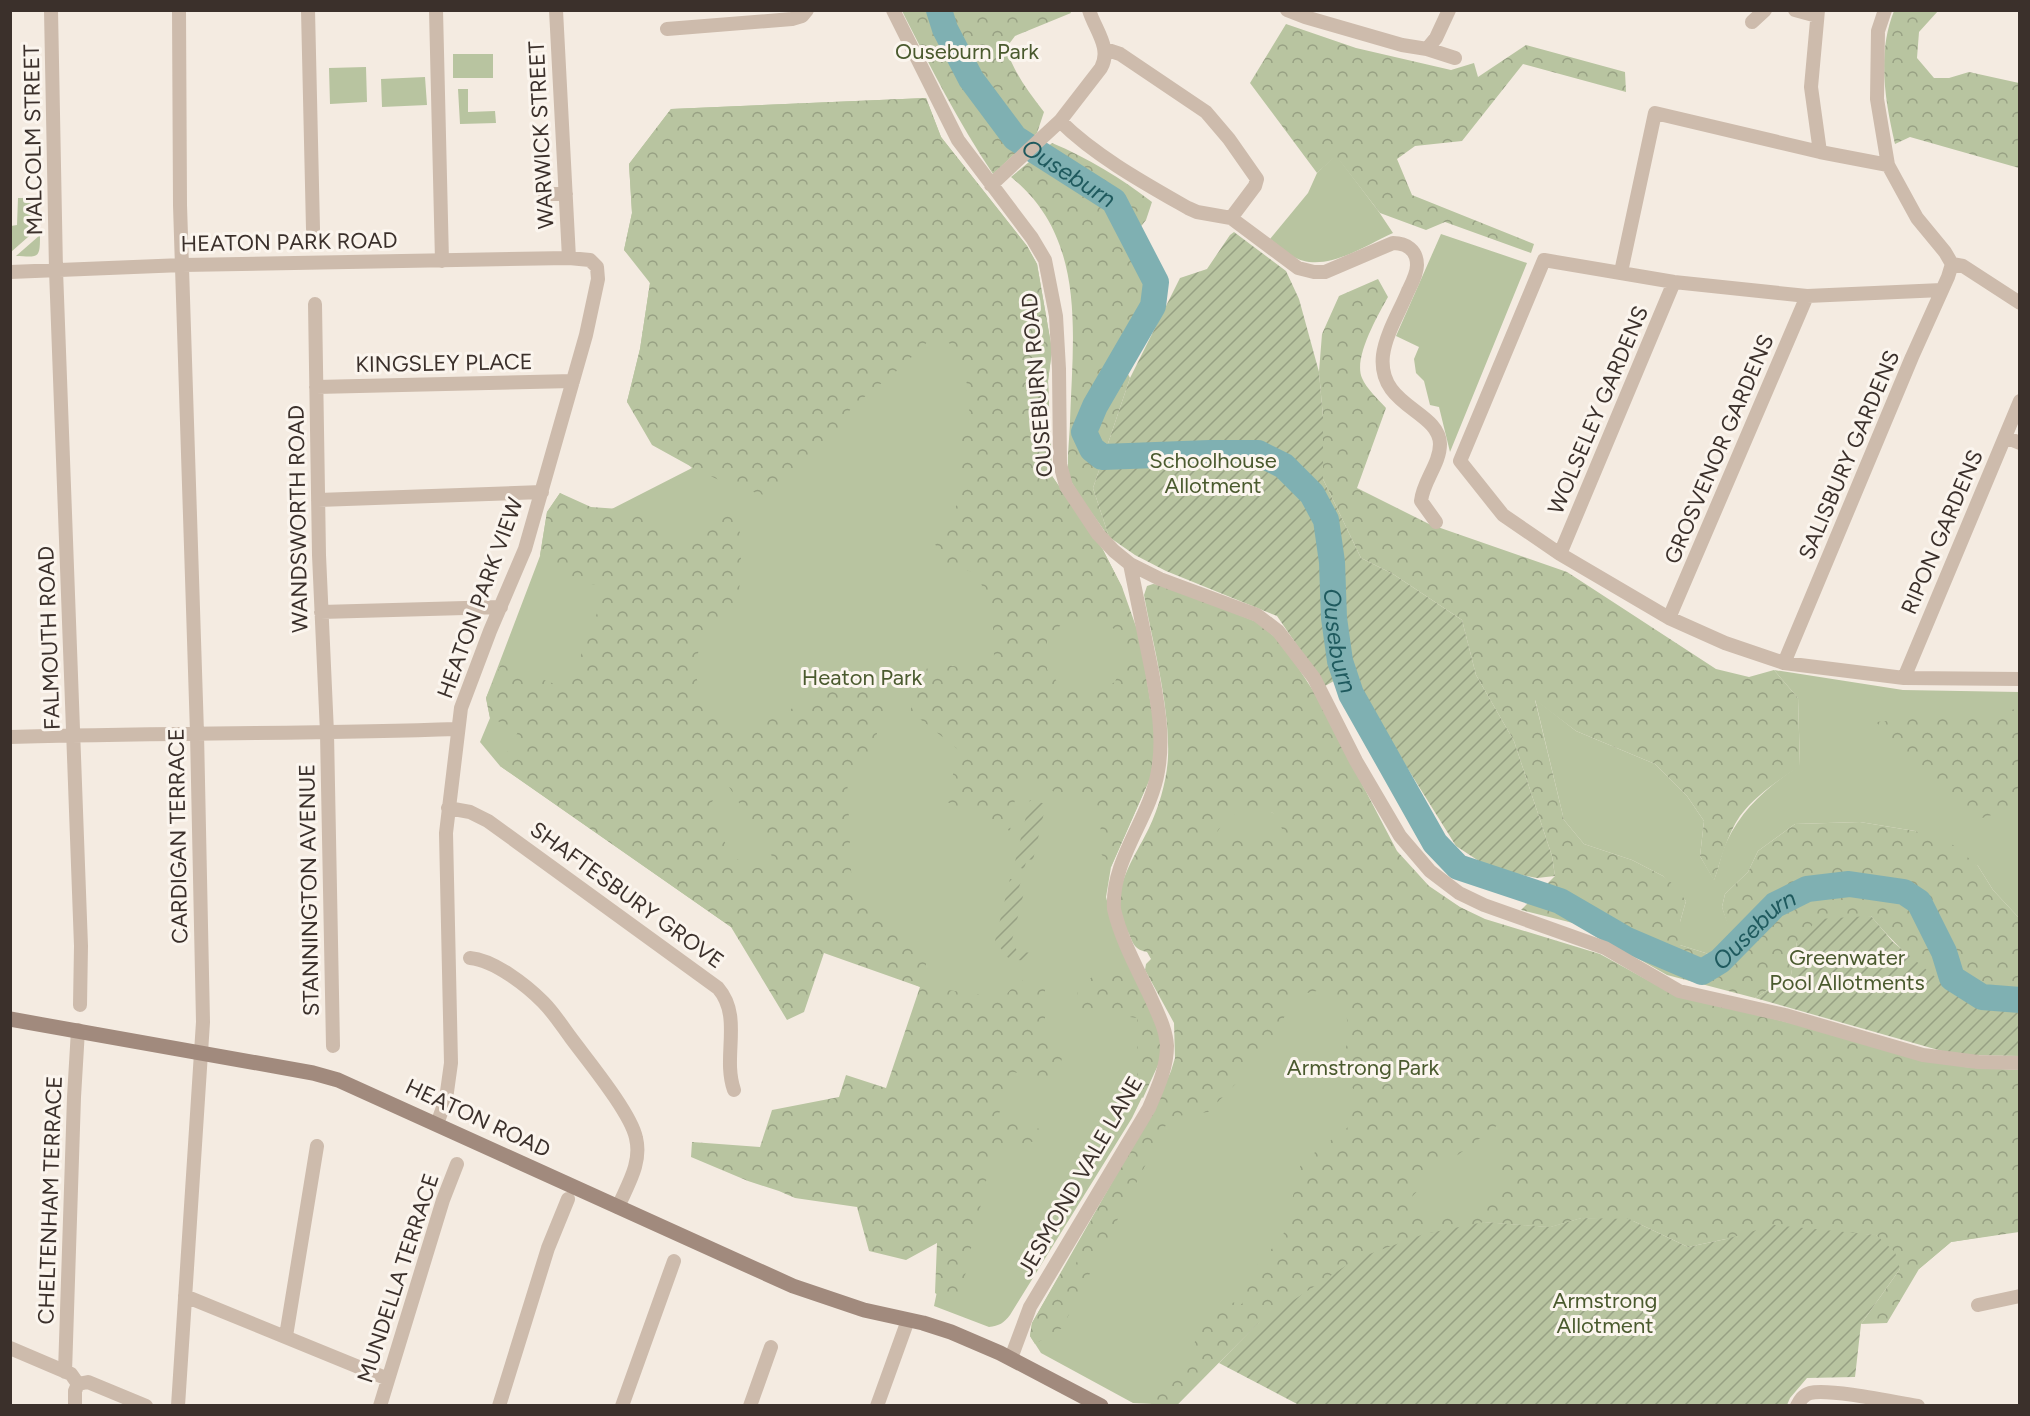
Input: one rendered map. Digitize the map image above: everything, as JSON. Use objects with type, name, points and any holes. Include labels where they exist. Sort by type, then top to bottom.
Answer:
[{"type":"street","name":"MALCOLM STREET","points":[[51,10],[56,270]]},
{"type":"street","name":"CARDIGAN TERRACE","points":[[178,1406],[203,1022],[197,733],[180,205],[179,10]]},
{"type":"street","points":[[308,10],[313,229]]},
{"type":"street","points":[[436,10],[442,261]]},
{"type":"street","name":"WARWICK STREET","points":[[556,10],[569,258]]},
{"type":"street","name":"OUSEBURN ROAD","points":[[892,10],[951,127],[1039,248],[1048,274],[1056,316],[1060,464],[1066,486],[1098,534],[1130,564],[1160,579],[1257,615],[1278,631],[1319,686],[1356,761],[1400,836],[1430,872],[1459,893],[1491,908],[1605,948],[1670,986],[1690,994],[1785,1015],[1923,1055],[1978,1062],[2019,1063]]},
{"type":"street","points":[[991,185],[1060,122],[1101,68],[1106,58],[1105,49],[1089,10]]},
{"type":"street","points":[[1287,10],[1305,18],[1455,58]]},
{"type":"street","points":[[1427,49],[1437,38],[1449,10]]},
{"type":"street","points":[[1752,22],[1765,10]]},
{"type":"street","points":[[1795,10],[1817,13],[1811,87],[1820,152]]},
{"type":"street","points":[[1885,10],[1878,31],[1877,99],[1888,165],[1917,218],[1952,264],[1963,266],[2019,303]]},
{"type":"street","points":[[666,29],[802,14]]},
{"type":"street","points":[[1105,49],[1120,54],[1206,112],[1221,130],[1257,179],[1255,186],[1231,218]]},
{"type":"street","points":[[1621,272],[1655,113],[1820,152],[1888,165]]},
{"type":"street","points":[[1060,122],[1081,141],[1188,208],[1231,218],[1298,267],[1314,272],[1330,270],[1387,244],[1404,244],[1413,252],[1417,261],[1416,273],[1388,338],[1383,358],[1386,380],[1400,400],[1432,425],[1438,436],[1439,451],[1421,501],[1436,522]]},
{"type":"street","points":[[545,194],[566,194]]},
{"type":"street","name":"HEATON PARK ROAD","points":[[10,272],[183,265],[569,258]]},
{"type":"street","name":"HEATON PARK VIEW","points":[[437,1124],[446,1099],[451,1063],[446,855],[448,808],[457,729],[467,688],[525,549],[586,335],[598,273],[597,267],[590,260],[569,258]]},
{"type":"street","points":[[1942,290],[1807,296],[1674,282],[1544,260],[1460,461],[1503,515],[1560,554],[1669,618],[1725,643],[1784,663],[1904,678],[2019,680]]},
{"type":"street","name":"SALISBURY GARDENS","points":[[1784,663],[1952,264]]},
{"type":"street","name":"FALMOUTH ROAD","points":[[56,270],[81,946],[80,1005]]},
{"type":"street","name":"WOLSELEY GARDENS","points":[[1560,554],[1674,282]]},
{"type":"street","name":"GROSVENOR GARDENS","points":[[1669,618],[1807,296]]},
{"type":"street","name":"WANDSWORTH ROAD","points":[[315,304],[321,612],[327,733]]},
{"type":"street","name":"KINGSLEY PLACE","points":[[316,387],[573,381]]},
{"type":"street","name":"RIPON GARDENS","points":[[1904,678],[2019,402]]},
{"type":"street","points":[[2005,436],[2019,443]]},
{"type":"street","points":[[318,500],[542,492]]},
{"type":"street","name":"JESMOND VALE LANE","points":[[1011,1358],[1030,1307],[1149,1108],[1166,1058],[1162,1022],[1116,916],[1113,900],[1124,855],[1142,820],[1152,793],[1161,753],[1157,699],[1130,564]]},
{"type":"street","points":[[321,612],[501,607]]},
{"type":"street","points":[[10,737],[457,729]]},
{"type":"street","name":"STANNINGTON AVENUE","points":[[327,733],[333,1046]]},
{"type":"street","name":"SHAFTESBURY GROVE","points":[[448,808],[470,812],[488,821],[718,987],[728,1001],[731,1016],[730,1070],[734,1090]]},
{"type":"street","points":[[470,958],[483,959],[498,967],[545,1004],[631,1123],[638,1148],[637,1164],[618,1207]]},
{"type":"street","name":"HEATON ROAD","points":[[10,1018],[328,1077],[437,1124],[793,1286],[864,1310],[951,1332],[1011,1358],[1099,1405]]},
{"type":"street","name":"CHELTENHAM TERRACE","points":[[65,1372],[78,1030]]},
{"type":"street","points":[[286,1336],[317,1146]]},
{"type":"street","name":"MUNDELLA TERRACE","points":[[380,1406],[443,1200],[457,1164]]},
{"type":"street","points":[[499,1406],[548,1248],[568,1199]]},
{"type":"street","points":[[622,1406],[674,1262]]},
{"type":"street","points":[[185,1296],[388,1380]]},
{"type":"street","points":[[1978,1305],[2019,1296]]},
{"type":"street","points":[[876,1406],[908,1320]]},
{"type":"street","points":[[750,1406],[771,1347]]},
{"type":"street","points":[[10,1348],[71,1374],[78,1384]]},
{"type":"street","points":[[78,1384],[87,1382],[146,1406]]},
{"type":"street","points":[[75,1406],[75,1391],[78,1384]]},
{"type":"street","points":[[1797,1406],[1802,1397],[1808,1393],[1824,1392],[1918,1406]]},
{"type":"green space","name":"Ouseburn Park","points":[[902,11],[1070,11],[1071,13],[1015,36],[1006,48],[1017,74],[1044,112],[1037,133],[993,174],[956,114]]},
{"type":"green space","points":[[1894,11],[1938,11],[1919,32],[1917,58],[1934,78],[1949,78],[1969,72],[2019,83],[2019,168],[1910,137],[1895,144],[1884,77],[1886,43]]},
{"type":"green space","points":[[1286,24],[1356,48],[1451,70],[1474,63],[1478,77],[1526,45],[1625,72],[1626,92],[1523,64],[1462,141],[1415,146],[1397,159],[1412,195],[1534,244],[1531,253],[1445,222],[1426,230],[1380,213],[1336,156],[1317,173],[1250,83]]},
{"type":"green space","points":[[453,54],[493,54],[493,78],[453,78]]},
{"type":"green space","points":[[366,67],[367,102],[330,104],[329,68]]},
{"type":"green space","points":[[425,77],[427,105],[382,107],[381,79]]},
{"type":"green space","points":[[458,89],[468,89],[468,112],[495,111],[496,123],[460,124]]},
{"type":"green space","name":"Heaton Park","points":[[926,98],[941,137],[1027,246],[1037,264],[1052,350],[1048,381],[1052,476],[1103,550],[1122,587],[1151,776],[1111,867],[1106,897],[1112,920],[1163,1054],[1132,1118],[1010,1315],[1001,1324],[989,1327],[934,1306],[974,1113],[984,1016],[828,945],[731,927],[500,766],[480,742],[490,718],[486,698],[540,556],[547,512],[560,493],[598,516],[692,468],[627,402],[640,349],[650,283],[624,250],[632,213],[629,164],[671,109]]},
{"type":"green space","points":[[926,98],[941,137],[1027,246],[1037,264],[1052,350],[1048,381],[1052,476],[1103,550],[1122,587],[1140,638],[1156,736],[1151,776],[1111,867],[1099,851],[1102,807],[1018,780],[1010,831],[945,801],[960,751],[910,711],[929,663],[969,668],[994,658],[991,601],[974,572],[945,566],[932,537],[960,501],[959,440],[972,402],[958,352],[938,332],[899,369],[852,407],[830,440],[785,477],[774,498],[729,485],[652,445],[627,402],[640,349],[650,283],[642,268],[624,250],[632,213],[629,164],[671,109]],"holes":[[[1092,616],[1116,630],[1125,656],[1115,682],[1091,695],[1064,690],[1047,669],[1047,641],[1065,620]]]},
{"type":"green space","points":[[1052,143],[1104,169],[1152,202],[1146,220],[1126,245],[1143,272],[1146,301],[1118,354],[1130,378],[1093,488],[1109,537],[1080,496],[1068,471],[1073,322],[1064,258],[1053,229],[1035,201],[1011,177]]},
{"type":"green space","points":[[1336,155],[1393,233],[1343,257],[1317,262],[1304,261],[1289,254],[1270,239],[1308,193],[1317,173]]},
{"type":"green space","points":[[18,198],[36,198],[36,230],[11,252],[11,226],[17,225]]},
{"type":"green space","name":"Schoolhouse Allotment","points":[[1234,232],[1286,271],[1299,299],[1319,372],[1323,417],[1323,479],[1361,558],[1393,574],[1462,620],[1476,675],[1514,741],[1552,856],[1555,876],[1537,878],[1491,869],[1456,846],[1348,673],[1325,686],[1277,616],[1166,571],[1135,555],[1109,537],[1093,488],[1130,378],[1180,278],[1207,269]]},
{"type":"green space","points":[[1441,234],[1527,263],[1450,452],[1439,407],[1430,405],[1424,381],[1416,373],[1414,359],[1419,347],[1396,336]]},
{"type":"green space","points":[[40,235],[37,255],[16,256]]},
{"type":"green space","points":[[1378,279],[1388,297],[1368,337],[1360,370],[1366,386],[1386,408],[1357,488],[1429,524],[1567,572],[1716,669],[1749,677],[1774,670],[1798,698],[1800,766],[1760,795],[1740,816],[1728,839],[1714,881],[1700,856],[1704,821],[1687,796],[1655,764],[1576,731],[1535,700],[1564,820],[1584,844],[1632,860],[1663,876],[1674,885],[1686,901],[1680,922],[1680,945],[1715,956],[1723,946],[1729,930],[1722,907],[1725,894],[1748,872],[1758,851],[1795,824],[1860,822],[1915,831],[1953,845],[1978,866],[1993,890],[2019,918],[2019,1004],[1987,1005],[1952,989],[1907,955],[1871,916],[1797,942],[1791,975],[1755,998],[1667,975],[1577,924],[1521,910],[1555,876],[1552,856],[1514,741],[1476,675],[1462,620],[1393,574],[1361,558],[1323,479],[1323,417],[1319,372],[1322,334],[1339,296]]},
{"type":"green space","points":[[560,493],[591,507],[647,511],[656,527],[678,538],[704,536],[723,512],[734,514],[740,533],[739,594],[730,611],[707,629],[695,661],[697,680],[713,711],[742,733],[793,708],[846,674],[885,705],[868,765],[847,774],[852,893],[888,915],[911,940],[930,950],[920,986],[1003,998],[1019,980],[1045,986],[1045,1022],[1063,1056],[1054,1080],[1013,1072],[997,1120],[1055,1132],[1045,1139],[993,1150],[958,1307],[935,1293],[937,1243],[906,1260],[869,1251],[857,1207],[795,1198],[691,1157],[692,1142],[760,1147],[772,1110],[839,1097],[846,1075],[886,1088],[920,987],[824,953],[804,1012],[787,1020],[731,927],[500,766],[519,730],[490,718],[486,698],[501,664],[568,689],[607,587],[581,582],[540,555],[547,512]],"holes":[[[723,777],[778,866],[751,868],[731,855],[709,809]]]},
{"type":"green space","name":"Armstrong Park","points":[[1162,585],[1257,622],[1282,643],[1314,692],[1397,851],[1429,886],[1460,907],[1485,919],[1600,954],[1671,993],[1964,1067],[2019,1070],[2019,1232],[1951,1242],[1919,1269],[1887,1323],[1861,1324],[1900,1269],[1876,1235],[1829,1231],[1726,1239],[1688,1247],[1629,1219],[1581,1218],[1550,1227],[1484,1222],[1257,1324],[1177,1405],[1153,1405],[1150,1403],[1182,1373],[1205,1317],[1218,1300],[1242,1304],[1248,1276],[1283,1236],[1301,1163],[1347,1128],[1354,1091],[1340,1063],[1349,1039],[1346,1010],[1326,989],[1298,995],[1255,1064],[1208,1112],[1170,1117],[1062,1328],[1035,1344],[1030,1336],[1032,1323],[1062,1271],[1069,1275],[1079,1258],[1072,1254],[1155,1107],[1175,1058],[1174,1023],[1145,970],[1146,964],[1151,959],[1147,952],[1133,944],[1119,906],[1127,871],[1149,828],[1159,802],[1168,757],[1168,738],[1160,676],[1144,595],[1147,586]],"holes":[[[1249,806],[1273,813],[1285,834],[1213,838],[1226,819]],[[1499,1124],[1501,1166],[1495,1201],[1472,1215],[1429,1220],[1409,1200],[1435,1172]]]},
{"type":"green space","points":[[1774,670],[1903,690],[2019,692],[2019,918],[1993,890],[1978,866],[1915,831],[1860,822],[1795,824],[1758,851],[1748,872],[1725,894],[1722,907],[1730,930],[1723,946],[1715,956],[1680,945],[1680,922],[1686,901],[1663,876],[1632,860],[1584,844],[1564,820],[1535,699],[1576,731],[1655,764],[1687,796],[1704,821],[1700,856],[1714,880],[1733,829],[1749,807],[1768,789],[1800,765],[1798,698]]},
{"type":"green space","points":[[2019,709],[2019,806],[1970,822],[1917,772],[1876,722]]},
{"type":"green space","name":"Armstrong Park","points":[[1183,770],[1411,879],[2019,1231],[1951,1242],[1919,1269],[1876,1235],[1581,1218],[1550,1227],[1484,1222],[1424,1234],[1356,1259],[1257,1324],[1177,1405],[1133,1403],[1041,1353],[1030,1336],[1032,1323],[1155,1107],[1186,1058]]},
{"type":"green space","points":[[1030,800],[1046,804],[1033,860],[1027,859],[1024,869],[1014,866]]},
{"type":"green space","points":[[1010,879],[1021,881],[1018,891],[1024,892],[1012,940],[1017,951],[1031,953],[1027,961],[1009,959],[995,941]]},
{"type":"green space","name":"Greenwater Pool Allotments","points":[[1871,916],[1893,942],[1945,985],[1984,1005],[2019,1004],[2019,1056],[1956,1055],[1755,998],[1791,975],[1797,942],[1818,919]]},
{"type":"green space","points":[[1128,970],[1134,974],[1158,1027],[1163,1054],[1143,1098],[1137,1094],[1137,1018],[1079,1010],[1077,988],[1092,977]]},
{"type":"green space","name":"Armstrong Allotment","points":[[1581,1218],[1629,1219],[1688,1247],[1774,1225],[1876,1235],[1895,1252],[1900,1269],[1861,1324],[1855,1377],[1807,1378],[1787,1405],[1299,1405],[1219,1363],[1257,1324],[1356,1259],[1424,1234],[1484,1222],[1550,1227]]},
{"type":"waterway","name":"Ouseburn","points":[[939,10],[945,29],[971,79],[1015,138],[1114,201],[1156,282],[1153,306],[1095,406],[1084,432],[1092,449],[1102,457],[1258,453],[1284,466],[1312,494],[1326,520],[1332,562],[1334,618],[1340,661],[1351,694],[1435,843],[1458,867],[1560,901],[1627,940],[1702,972],[1720,961],[1775,905],[1807,889],[1849,884],[1904,892],[1919,902],[1944,952],[1952,978],[1982,997],[2020,1000]]}]
